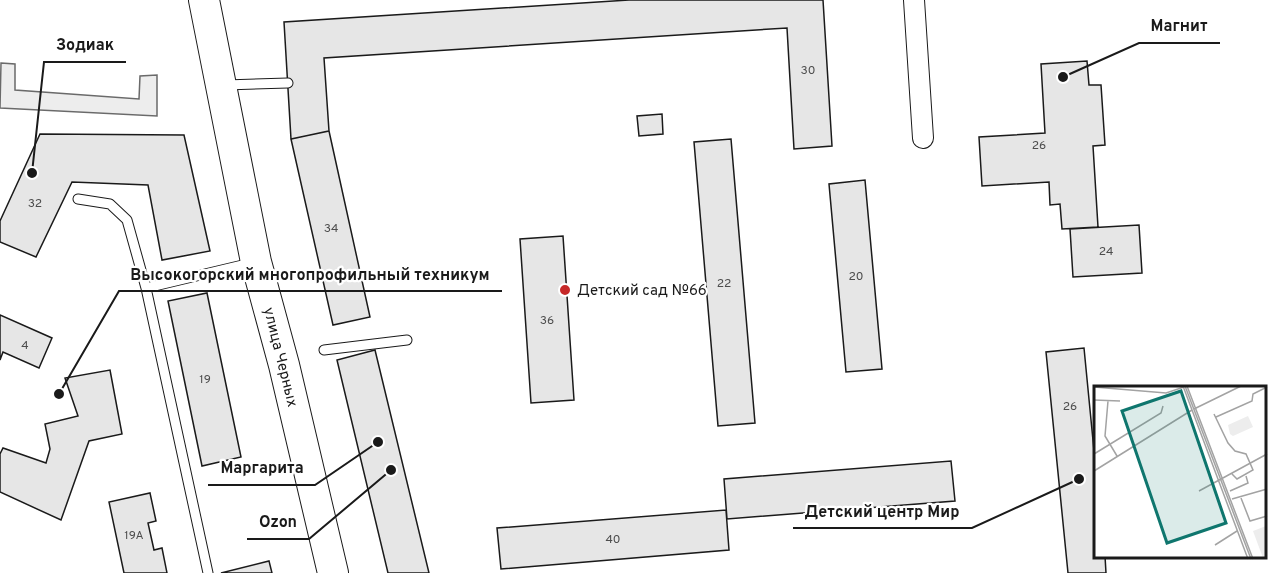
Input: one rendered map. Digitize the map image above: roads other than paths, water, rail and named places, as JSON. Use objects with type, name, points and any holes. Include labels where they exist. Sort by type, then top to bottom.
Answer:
[{"type":"main road","name":"улица Черных","points":[[204,0],[256,262],[284,365],[333,573]]},
{"type":"street","points":[[914,0],[923,138]]},
{"type":"lane","points":[[220,85],[288,83]]},
{"type":"lane","points":[[78,199],[110,204],[127,220],[146,288],[208,573]]},
{"type":"lane","points":[[146,288],[256,262]]},
{"type":"lane","points":[[324,350],[407,340]]},
{"type":"place","name":"Магнит","points":[[1063,77]]},
{"type":"place","name":"Зодиак","points":[[32,173]]},
{"type":"place","name":"Детский сад №66","points":[[565,290]]},
{"type":"place","name":"Высокогорский многопрофильный техникум","points":[[59,394]]},
{"type":"place","name":"Маргарита","points":[[378,442]]},
{"type":"place","name":"Ozon","points":[[391,470]]},
{"type":"place","name":"Детский центр Мир","points":[[1079,479]]}]
